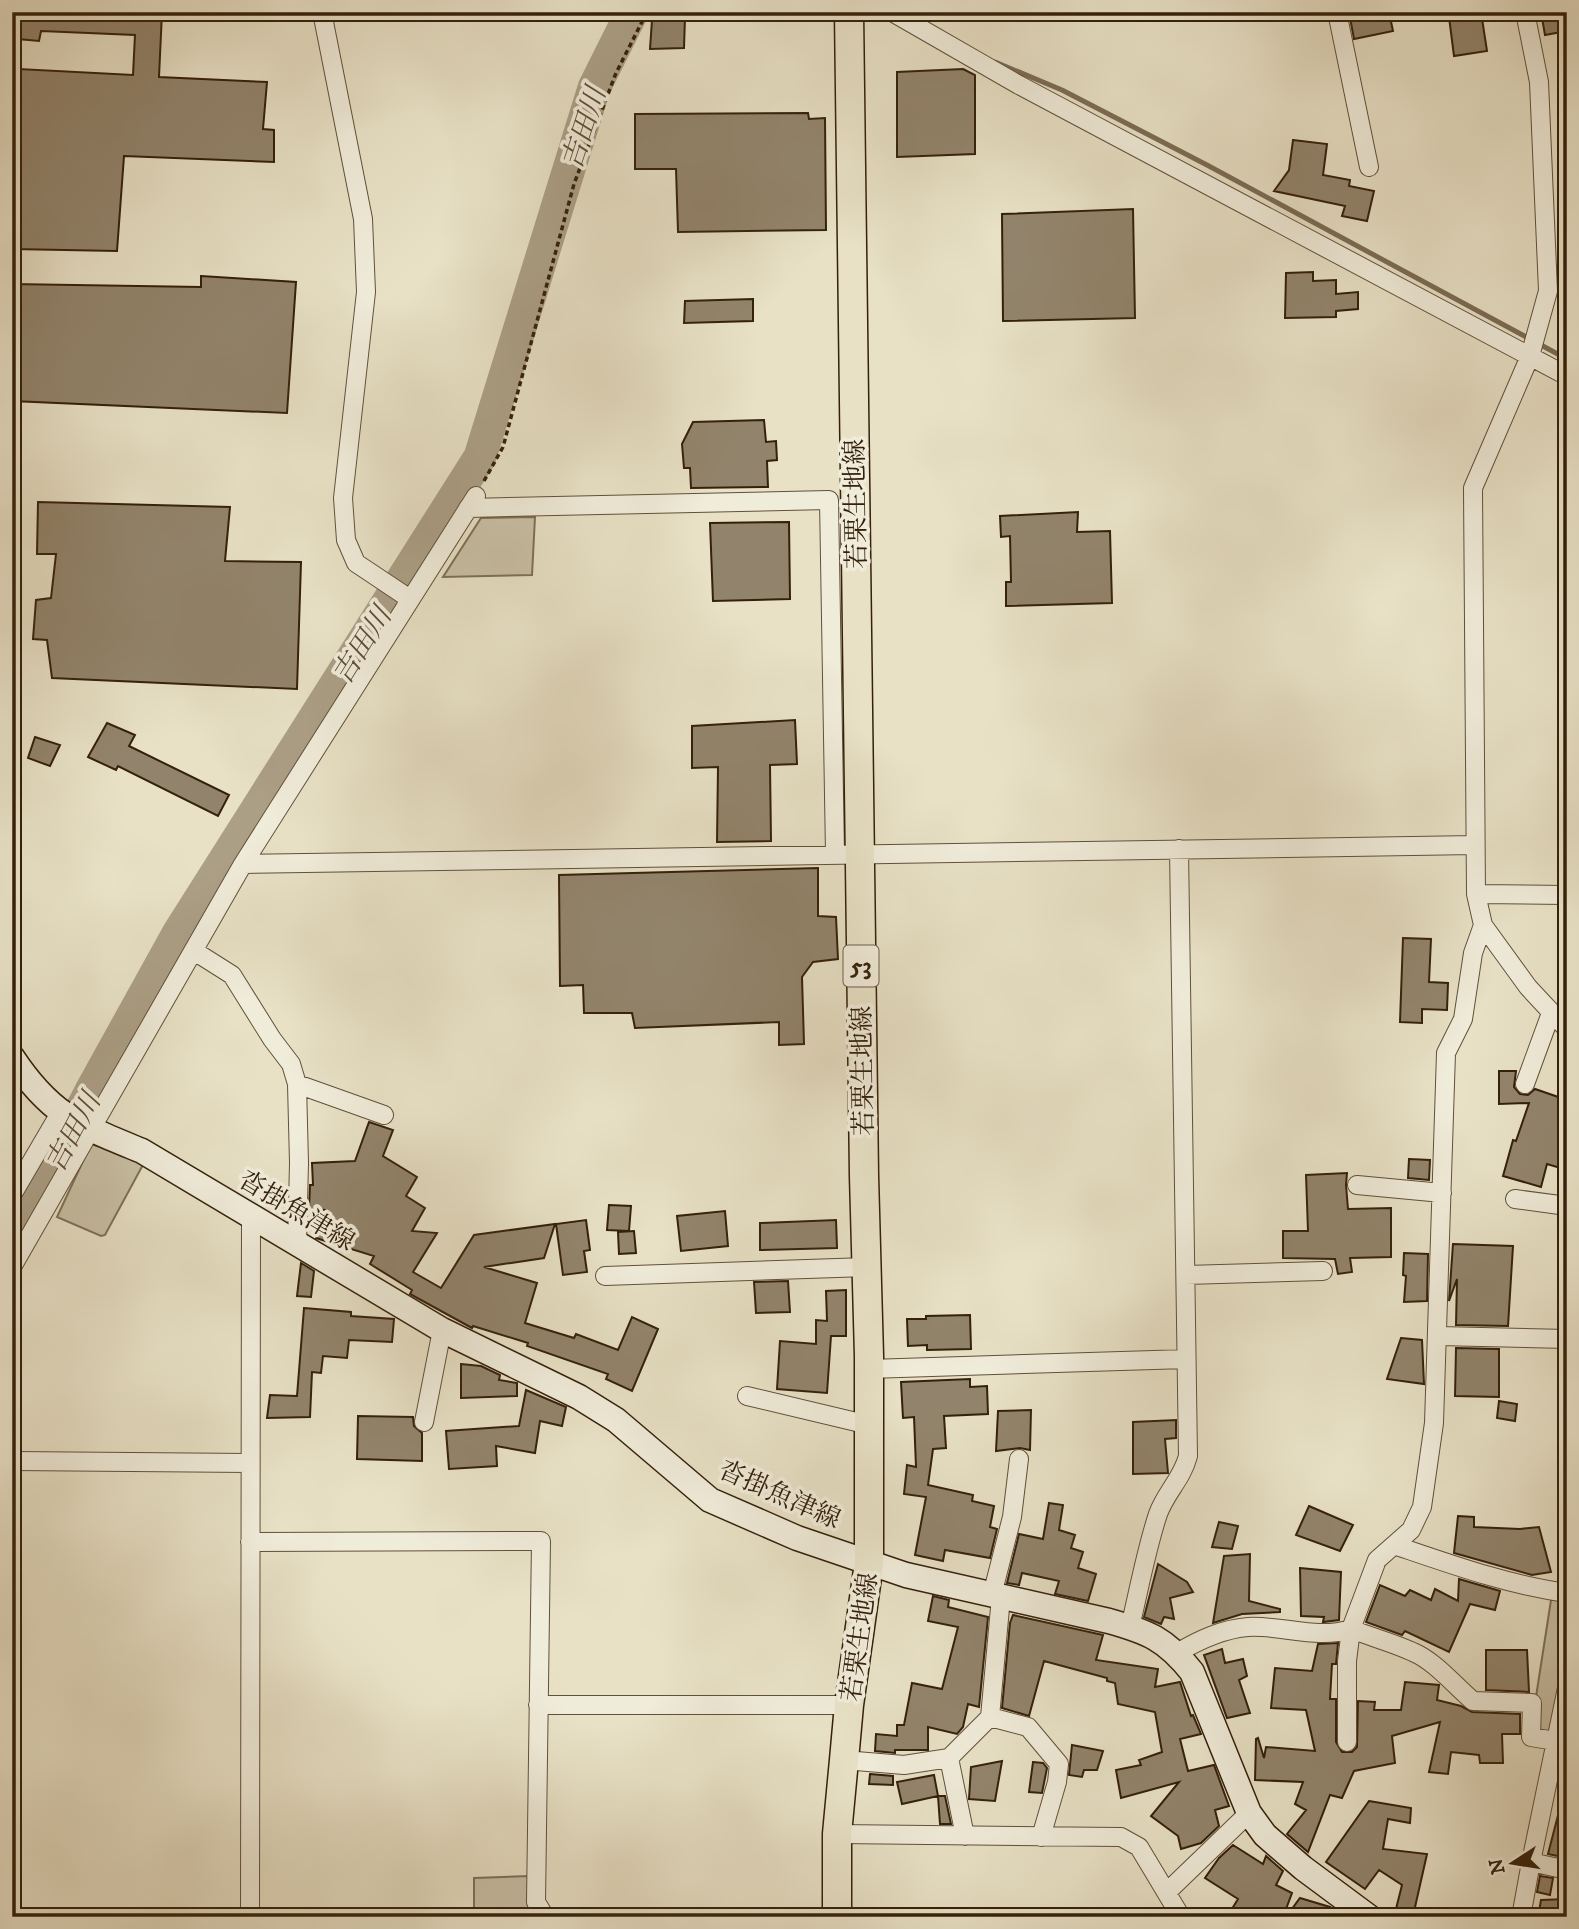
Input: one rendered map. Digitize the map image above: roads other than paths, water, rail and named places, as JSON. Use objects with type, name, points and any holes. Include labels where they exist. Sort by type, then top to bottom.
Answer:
[{"type":"main road","name":"若栗生地線","points":[[837,1917],[837,1834],[849,1705],[869,1563],[867,1267],[848,854],[849,12]]},
{"type":"main road","name":"沓掛魚津線","points":[[12,1056],[29,1082],[75,1122],[142,1151],[442,1330],[588,1402],[616,1420],[710,1500],[755,1521],[906,1575],[1130,1627],[1163,1641],[1192,1672],[1250,1813],[1265,1835],[1303,1868],[1370,1917]]},
{"type":"street","points":[[322,12],[363,219],[366,292],[343,498],[346,540],[356,563],[410,599]]},
{"type":"street","points":[[892,12],[1019,85],[1567,376]]},
{"type":"street","points":[[1337,12],[1369,167]]},
{"type":"street","points":[[1525,12],[1539,82],[1548,291],[1530,356],[1473,488],[1476,894],[1483,925],[1528,987],[1567,1029]]},
{"type":"street","points":[[12,1195],[75,1122],[194,951],[243,864],[472,502],[828,500],[848,854]]},
{"type":"street","points":[[243,864],[1475,845]]},
{"type":"street","points":[[1130,1627],[1159,1513],[1170,1490],[1184,1471],[1188,1455],[1179,849]]},
{"type":"street","points":[[1476,894],[1567,895]]},
{"type":"street","points":[[1347,1742],[1347,1661],[1351,1629],[1377,1560],[1411,1530],[1422,1507],[1434,1423],[1446,1053],[1463,1019],[1473,953],[1483,925]]},
{"type":"street","points":[[194,951],[232,975],[291,1064],[297,1084],[297,1245]]},
{"type":"street","points":[[1525,1084],[1551,1013]]},
{"type":"street","points":[[297,1084],[384,1115]]},
{"type":"street","points":[[12,1266],[75,1122]]},
{"type":"street","points":[[1357,1185],[1442,1193]]},
{"type":"street","points":[[1515,1199],[1567,1206]]},
{"type":"street","points":[[250,1917],[251,1218]]},
{"type":"street","points":[[605,1276],[867,1267]]},
{"type":"street","points":[[1186,1275],[1323,1271]]},
{"type":"street","points":[[424,1422],[442,1330]]},
{"type":"street","points":[[1438,1336],[1567,1339]]},
{"type":"street","points":[[869,1369],[1186,1359]]},
{"type":"street","points":[[747,1396],[869,1425]]},
{"type":"street","points":[[844,1760],[904,1765],[949,1758],[990,1717],[996,1596],[1012,1517],[1019,1459]]},
{"type":"street","points":[[12,1461],[250,1463]]},
{"type":"street","points":[[250,1542],[541,1541],[536,1902],[545,1917]]},
{"type":"street","points":[[1394,1545],[1463,1568],[1545,1590],[1567,1593]]},
{"type":"street","points":[[1177,1653],[1204,1637],[1248,1627],[1333,1634],[1351,1629],[1414,1652],[1437,1667],[1473,1701],[1532,1703],[1531,1737],[1555,1741]]},
{"type":"street","points":[[1521,1917],[1567,1688]]},
{"type":"street","points":[[538,1705],[849,1705]]},
{"type":"street","points":[[990,1717],[1028,1727],[1059,1764],[1057,1782],[1041,1837]]},
{"type":"street","points":[[949,1758],[965,1836]]},
{"type":"street","points":[[1168,1891],[1250,1813]]},
{"type":"street","points":[[837,1834],[1121,1838],[1139,1847],[1168,1891],[1181,1917]]},
{"type":"street","points":[[1531,1862],[1567,1870]]},
{"type":"waterway","name":"吉田川","points":[[12,1243],[91,1091],[179,932],[480,457],[594,88],[632,12]]},
{"type":"waterway","points":[[995,62],[1062,90],[1207,165],[1567,359]]}]
